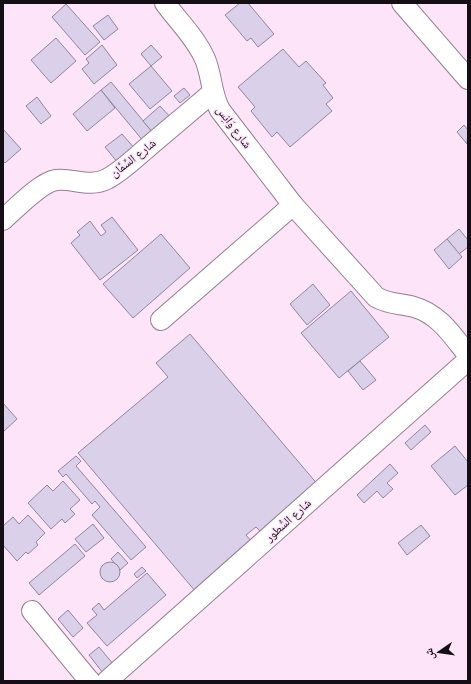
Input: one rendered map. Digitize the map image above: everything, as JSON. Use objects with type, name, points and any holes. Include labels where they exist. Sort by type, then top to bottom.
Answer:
[{"type":"street","name":"شارع وَانِس","points":[[165,3],[199,47],[205,60],[215,101],[220,110],[293,205],[376,297],[384,302],[416,308],[428,312],[446,327],[468,355]]},
{"type":"street","points":[[402,3],[468,79]]},
{"type":"street","name":"شارع السِّمَّان","points":[[3,220],[47,183],[55,180],[88,183],[98,182],[115,174],[213,92]]},
{"type":"street","points":[[161,320],[293,205]]},
{"type":"street","name":"شارع السُّطور","points":[[107,681],[468,360]]},
{"type":"street","points":[[32,611],[90,681]]},
{"type":"building","points":[[240,3],[248,3],[274,34],[258,47],[251,38],[247,41],[225,15]]},
{"type":"building","points":[[66,4],[100,42],[85,55],[52,17]]},
{"type":"building","points":[[108,15],[118,29],[104,40],[93,26]]},
{"type":"building","points":[[56,38],[76,61],[51,83],[31,60]]},
{"type":"building","points":[[102,45],[117,65],[94,84],[82,69],[89,63],[86,59]]},
{"type":"building","points":[[151,45],[162,57],[151,66],[141,54]]},
{"type":"building","points":[[283,49],[299,67],[306,61],[326,83],[323,85],[333,98],[326,104],[332,111],[290,147],[277,132],[272,137],[251,111],[255,107],[238,87]]},
{"type":"building","points":[[151,66],[172,91],[150,109],[129,84]]},
{"type":"building","points":[[111,82],[154,134],[144,142],[101,90]]},
{"type":"building","points":[[184,88],[190,95],[180,103],[174,96]]},
{"type":"building","points":[[101,90],[115,108],[87,131],[73,114]]},
{"type":"building","points":[[37,97],[51,116],[41,124],[26,106]]},
{"type":"building","points":[[160,106],[172,119],[154,134],[143,121]]},
{"type":"building","points":[[464,125],[468,130],[467,144],[457,132]]},
{"type":"building","points":[[3,129],[21,149],[5,163],[3,161]]},
{"type":"building","points":[[122,134],[135,149],[118,163],[105,147]]},
{"type":"building","points":[[112,217],[138,250],[100,280],[71,243],[80,235],[77,232],[90,221],[101,236],[106,232],[101,225]]},
{"type":"building","points":[[459,229],[468,240],[468,247],[459,254],[447,239]]},
{"type":"building","points":[[161,234],[190,268],[133,318],[103,284]]},
{"type":"building","points":[[447,239],[462,257],[449,269],[434,250]]},
{"type":"building","points":[[313,284],[330,305],[307,325],[290,304]]},
{"type":"building","points":[[351,291],[389,337],[339,378],[301,333]]},
{"type":"building","points":[[190,334],[319,486],[263,534],[256,527],[246,535],[253,543],[196,592],[78,453],[168,377],[156,363]]},
{"type":"building","points":[[360,361],[376,380],[363,390],[348,371]]},
{"type":"building","points":[[3,403],[17,419],[3,432]]},
{"type":"building","points":[[425,425],[431,432],[411,450],[405,443]]},
{"type":"building","points":[[455,446],[468,462],[468,485],[455,495],[431,466]]},
{"type":"building","points":[[76,456],[81,461],[76,466],[146,547],[131,560],[92,515],[100,507],[95,501],[92,504],[66,474],[63,477],[58,471]]},
{"type":"building","points":[[390,464],[398,473],[387,483],[393,489],[383,498],[377,491],[364,503],[357,495]]},
{"type":"building","points":[[63,481],[80,500],[70,509],[75,514],[65,523],[62,519],[51,529],[28,503],[47,485],[53,491]]},
{"type":"building","points":[[28,515],[45,533],[36,542],[38,545],[28,554],[26,552],[17,561],[3,545],[3,526],[13,517],[19,524]]},
{"type":"building","points":[[93,524],[104,538],[86,552],[75,539]]},
{"type":"building","points":[[421,525],[430,536],[407,555],[398,543]]},
{"type":"building","points":[[75,544],[85,556],[39,595],[29,583]]},
{"type":"building","points":[[118,552],[128,563],[120,570],[111,559]]},
{"type":"building","points":[[110,562],[117,565],[120,572],[117,579],[110,582],[103,579],[100,572],[103,565]]},
{"type":"building","points":[[142,567],[146,571],[137,578],[134,574]]},
{"type":"building","points":[[147,573],[166,595],[107,646],[87,623],[97,615],[92,609],[99,603],[104,610]]},
{"type":"building","points":[[68,610],[83,628],[73,637],[58,619]]},
{"type":"building","points":[[99,647],[114,665],[103,673],[89,655]]}]
